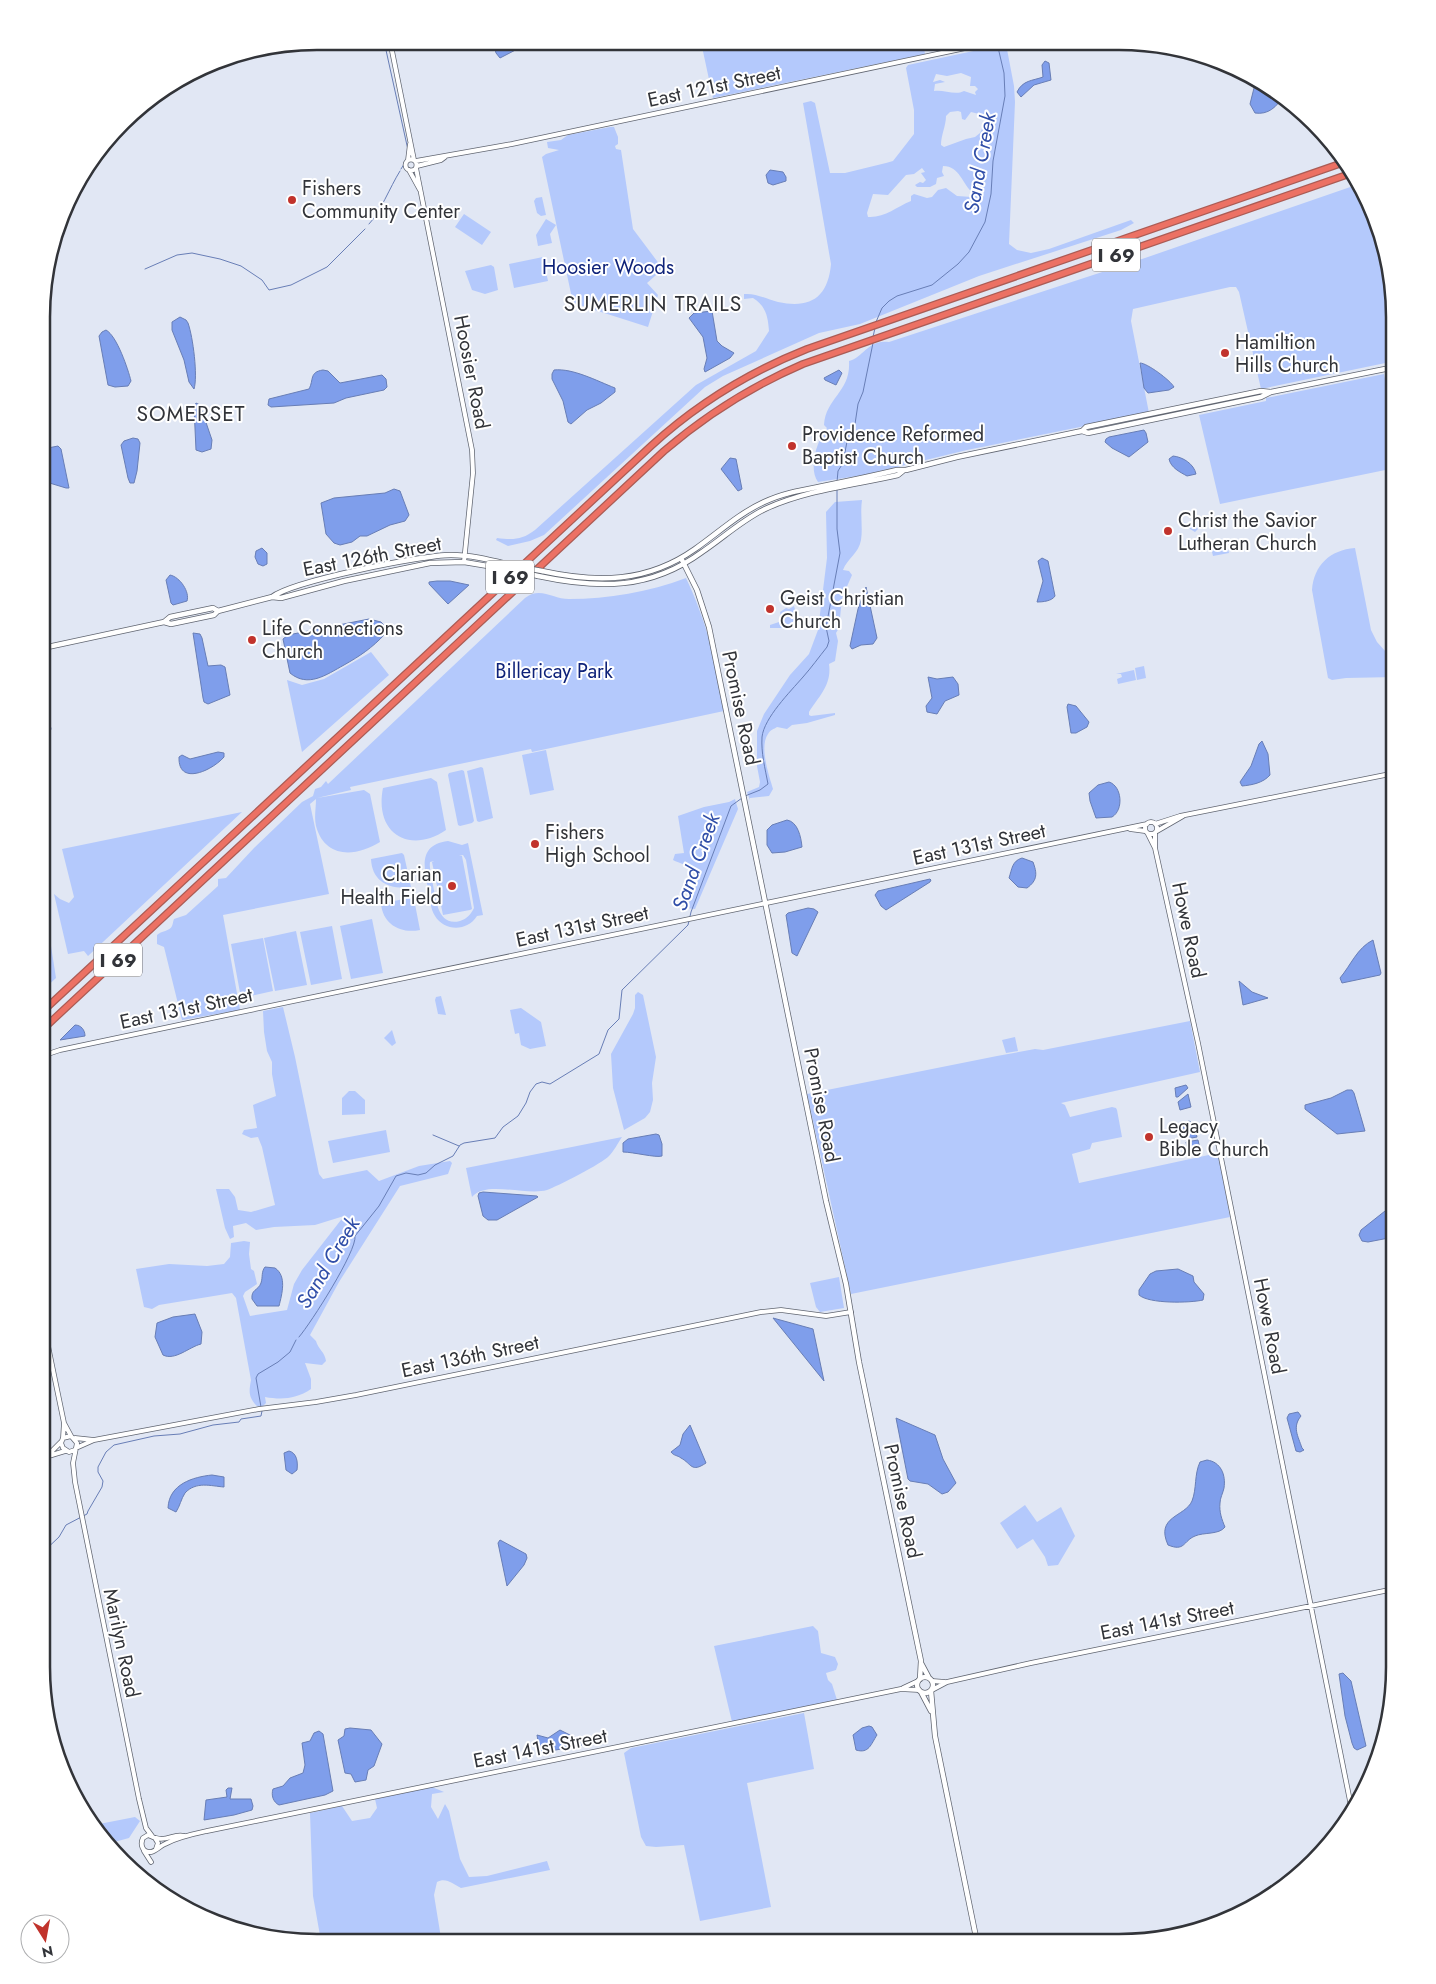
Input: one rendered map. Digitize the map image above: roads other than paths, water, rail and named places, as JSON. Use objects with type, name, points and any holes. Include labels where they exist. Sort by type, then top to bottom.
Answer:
[{"type":"highway","name":"I 69","points":[[50,1005],[664,434],[708,401],[753,374],[796,353],[1338,165]]},
{"type":"highway","name":"I 69","points":[[50,1023],[682,436],[723,406],[760,384],[803,364],[1345,175]]},
{"type":"main road","name":"East 126th Street","points":[[50,646],[164,622],[171,624],[214,615],[218,610],[272,597],[281,598],[344,581],[424,564],[464,562],[584,584],[618,584],[648,579],[684,564],[703,552],[744,520],[761,510],[827,488],[898,475],[903,471],[956,457],[1082,431],[1086,427],[1114,421],[1261,391],[1271,392],[1386,369]]},
{"type":"main road","name":"East 126th Street","points":[[272,597],[279,592],[342,575],[430,556],[464,555],[581,579],[608,579],[648,572],[681,558],[756,506],[782,495],[827,488]]},
{"type":"main road","name":"Promise Road","points":[[681,558],[696,587],[705,611],[829,1215],[851,1312],[861,1370],[921,1662],[931,1680]]},
{"type":"main road","name":"Promise Road","points":[[919,1680],[921,1662]]},
{"type":"main road","points":[[932,1712],[917,1684],[919,1680],[931,1680],[932,1712],[976,1934]]},
{"type":"main road","points":[[920,1691],[927,1693],[931,1690]]},
{"type":"street","name":"Hoosier Road","points":[[392,50],[472,450],[472,478],[464,562]]},
{"type":"street","name":"East 121st Street","points":[[416,164],[441,156],[444,157],[956,50]]},
{"type":"street","name":"Hoosier Road","points":[[411,142],[406,165],[420,190]]},
{"type":"street","points":[[408,160],[416,164],[409,170]]},
{"type":"street","points":[[1156,824],[1180,816],[1386,775]]},
{"type":"street","points":[[1156,833],[1183,816]]},
{"type":"street","name":"East 131st Street","points":[[50,1053],[697,917],[1130,829],[1151,822],[1156,824]]},
{"type":"street","points":[[1147,824],[1147,832]]},
{"type":"street","name":"Howe Road","points":[[1156,824],[1156,848],[1198,1043],[1350,1800]]},
{"type":"street","name":"East 131st Street","points":[[1130,829],[1156,833]]},
{"type":"street","name":"Howe Road","points":[[1147,832],[1156,848]]},
{"type":"street","name":"East 136th Street","points":[[73,1437],[83,1440],[94,1440],[259,1409],[356,1395],[761,1312],[780,1310],[826,1316],[851,1312]]},
{"type":"street","points":[[50,1356],[64,1423],[62,1448],[66,1451]]},
{"type":"street","points":[[50,1455],[76,1449],[78,1442],[64,1423]]},
{"type":"street","points":[[50,1454],[62,1440],[73,1437]]},
{"type":"street","name":"East 136th Street","points":[[76,1449],[94,1440]]},
{"type":"street","name":"Marilyn Road","points":[[73,1463],[76,1449]]},
{"type":"street","name":"Marilyn Road","points":[[66,1451],[73,1463],[82,1518],[146,1828],[144,1837]]},
{"type":"street","name":"East 141st Street","points":[[931,1690],[947,1682],[1031,1663],[1386,1591]]},
{"type":"street","name":"East 141st Street","points":[[155,1850],[184,1836],[902,1689],[919,1680]]},
{"type":"street","name":"East 141st Street","points":[[931,1680],[947,1682]]},
{"type":"street","name":"East 141st Street","points":[[902,1689],[920,1691]]},
{"type":"street","name":"Marilyn Road","points":[[146,1828],[154,1837]]},
{"type":"street","name":"East 141st Street","points":[[154,1837],[164,1840],[181,1835],[184,1836]]},
{"type":"street","points":[[144,1837],[154,1837],[158,1843],[151,1862],[141,1844],[144,1837]]},
{"type":"street","points":[[144,1850],[149,1852],[155,1850]]},
{"type":"waterway","points":[[386,50],[408,150]]},
{"type":"waterway","name":"Sand Creek","points":[[876,322],[882,308],[889,301],[897,296],[932,285],[958,264],[969,252],[985,222],[991,194],[993,161],[1005,96],[1004,73],[999,50]]},
{"type":"waterway","points":[[401,169],[406,161]]},
{"type":"waterway","points":[[369,224],[381,207],[400,171]]},
{"type":"waterway","points":[[145,269],[177,255],[192,253],[241,266],[262,280],[269,290],[291,285],[327,267],[365,229]]},
{"type":"waterway","name":"Sand Creek","points":[[873,337],[875,328]]},
{"type":"waterway","name":"Sand Creek","points":[[837,482],[838,471],[843,463],[848,436],[855,424],[873,343]]},
{"type":"waterway","name":"Sand Creek","points":[[745,796],[760,790],[768,784],[762,743],[767,722],[827,647],[829,641],[826,627],[840,553],[837,529],[837,489]]},
{"type":"waterway","name":"Sand Creek","points":[[299,1337],[323,1303],[341,1271],[354,1244],[355,1236],[379,1206],[396,1176],[406,1173],[418,1175],[426,1173],[435,1165],[453,1156],[460,1145],[495,1138],[503,1127],[518,1116],[536,1084],[542,1082],[550,1084],[599,1054],[608,1030],[619,1019],[622,990],[688,925],[691,912],[731,806],[742,798]]},
{"type":"waterway","points":[[433,1135],[459,1146]]},
{"type":"waterway","name":"Sand Creek","points":[[261,1407],[256,1378],[258,1374],[290,1352],[296,1340]]},
{"type":"waterway","name":"Sand Creek","points":[[50,1546],[59,1537],[66,1525],[87,1514],[102,1487],[103,1481],[98,1472],[98,1467],[106,1452],[114,1445],[154,1436],[180,1434],[213,1425],[239,1422],[241,1419],[261,1416],[262,1411]]},
{"type":"place","name":"Fishers Community Center","points":[[292,200]]},
{"type":"place","name":"Hamiltion Hills Church","points":[[1225,353]]},
{"type":"place","name":"Providence Reformed Baptist Church","points":[[792,446]]},
{"type":"place","name":"Christ the Savior Lutheran Church","points":[[1168,531]]},
{"type":"place","name":"Geist Christian Church","points":[[770,609]]},
{"type":"place","name":"Life Connections Church","points":[[252,640]]},
{"type":"place","name":"Fishers High School","points":[[535,844]]},
{"type":"place","name":"Clarian Health Field","points":[[452,886]]},
{"type":"place","name":"Legacy Bible Church","points":[[1149,1137]]},
{"type":"district","name":"SUMERLIN TRAILS","points":[[653,304]]},
{"type":"district","name":"SOMERSET","points":[[191,414]]},
{"type":"park label","name":"Hoosier Woods","points":[[608,267]]},
{"type":"park label","name":"Billericay Park","points":[[554,671]]}]
